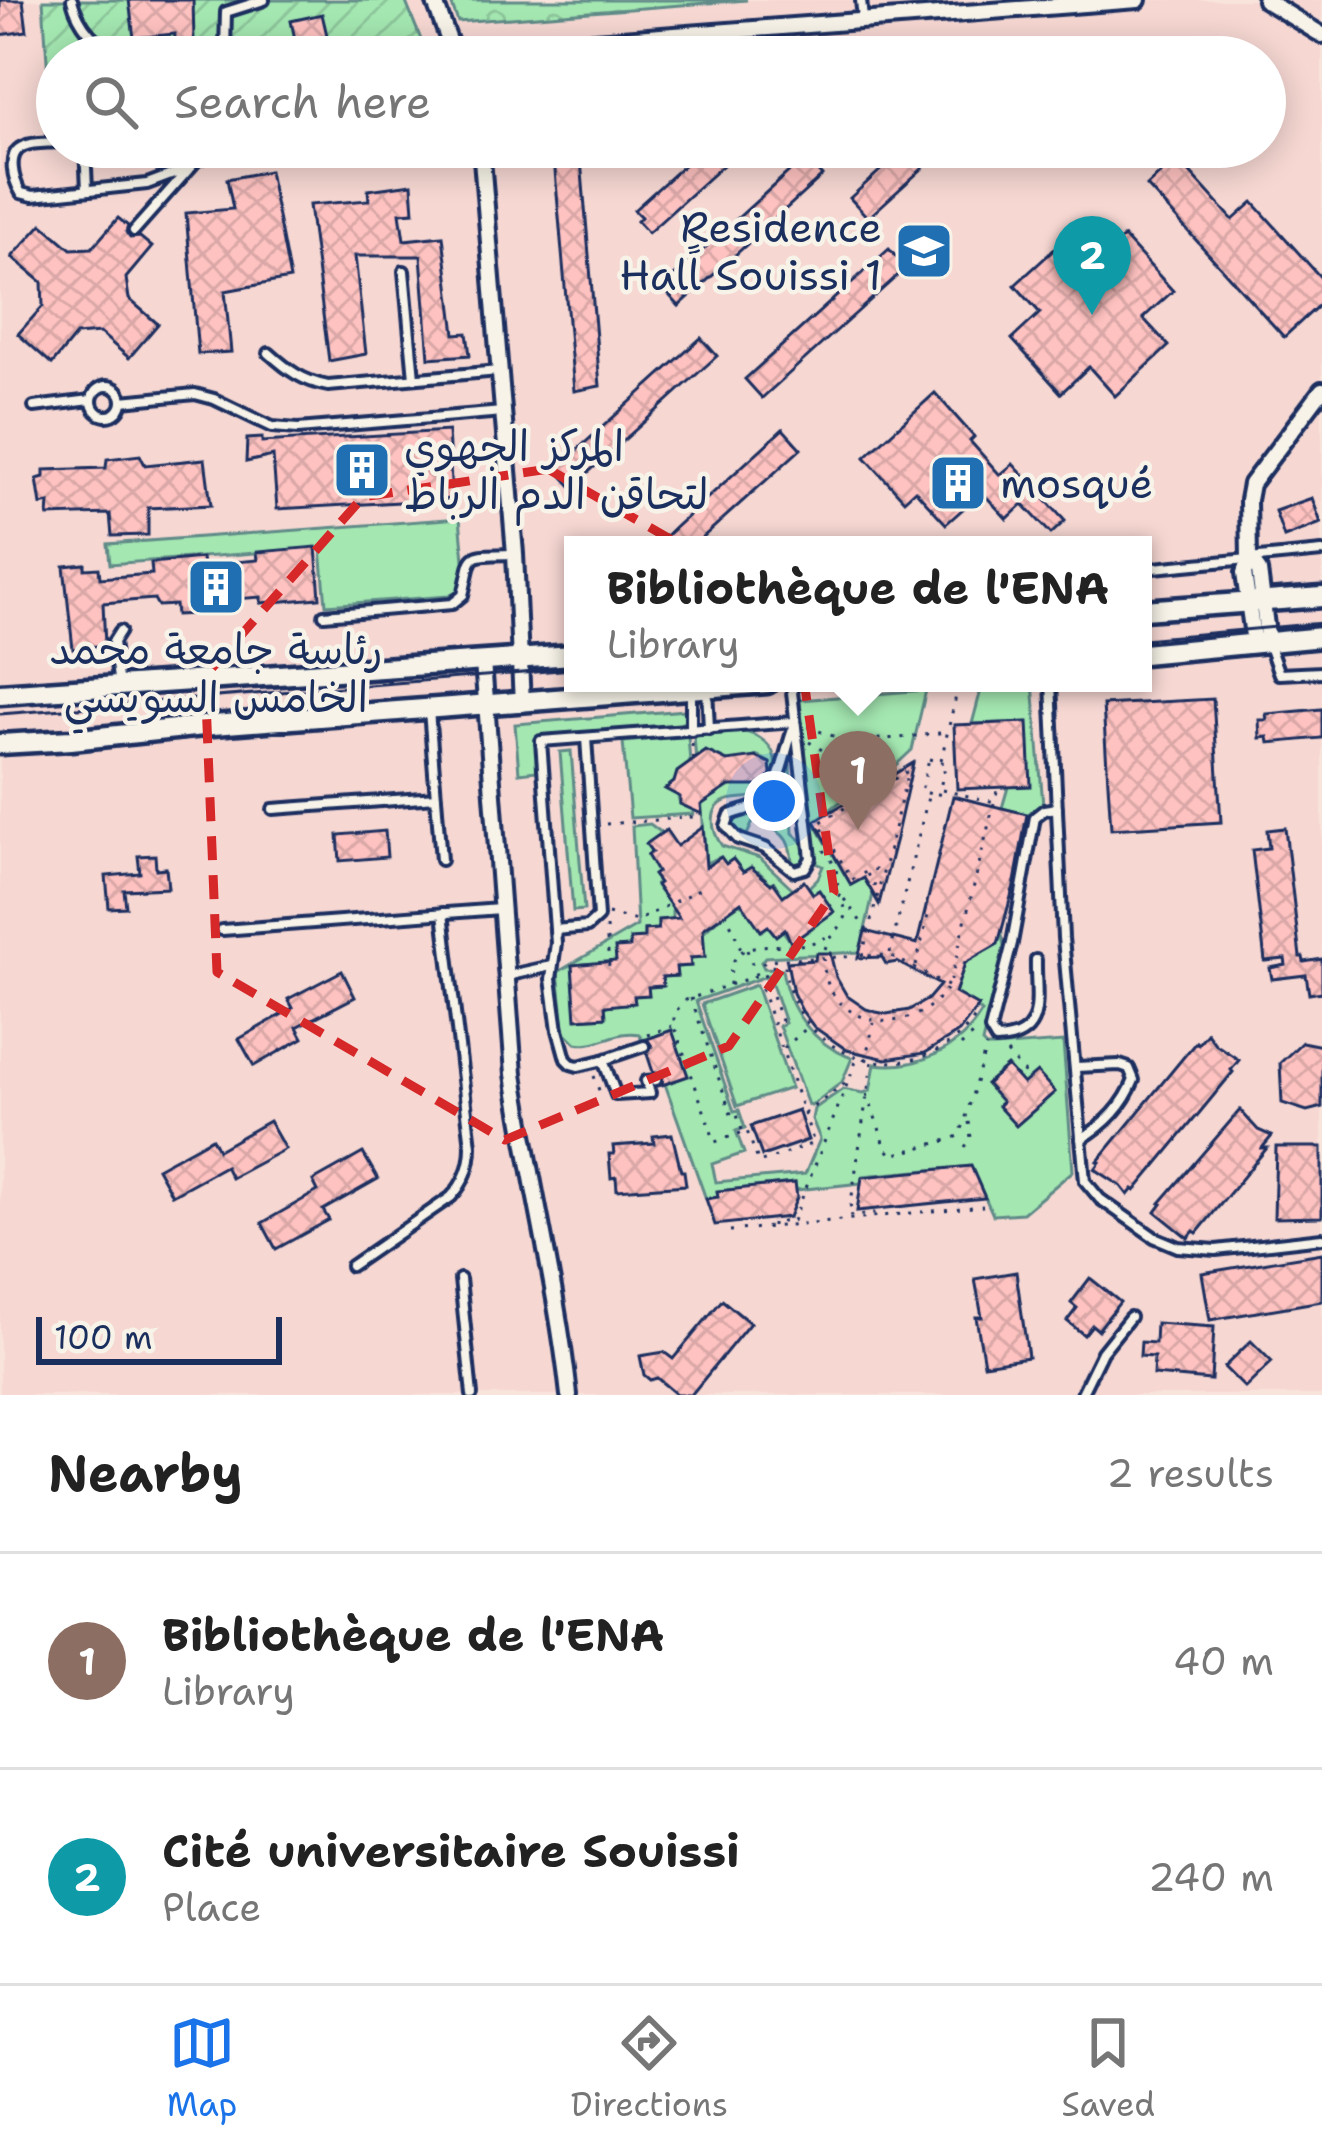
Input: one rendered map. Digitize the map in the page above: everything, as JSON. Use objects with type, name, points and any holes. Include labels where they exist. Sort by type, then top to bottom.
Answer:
[{"type":"street","points":[[434,0],[447,36]]},
{"type":"street","points":[[680,36],[1138,0]]},
{"type":"street","points":[[1264,0],[1322,34]]},
{"type":"street","points":[[483,168],[515,554],[522,704]]},
{"type":"street","points":[[1261,643],[1258,571],[1250,558],[1251,484],[1322,390]]},
{"type":"street","points":[[1152,609],[1322,597]]},
{"type":"street","points":[[1152,653],[1322,638]]},
{"type":"street","points":[[0,694],[564,656]]},
{"type":"street","points":[[483,662],[514,1074],[561,1323],[569,1395]]},
{"type":"street","points":[[0,745],[655,692]]},
{"type":"lane","points":[[72,0],[76,16],[93,36]]},
{"type":"lane","points":[[225,36],[226,12],[264,0]]},
{"type":"lane","points":[[861,0],[863,20]]},
{"type":"lane","points":[[36,145],[16,151],[13,160],[17,189],[27,196],[147,184],[188,169]]},
{"type":"lane","points":[[86,168],[87,189]]},
{"type":"lane","points":[[134,231],[188,169]]},
{"type":"lane","points":[[404,272],[414,379]]},
{"type":"lane","points":[[269,353],[292,374],[328,386],[500,371]]},
{"type":"lane","points":[[107,385],[118,390],[122,401],[115,415],[106,416],[99,414],[91,400],[96,389],[107,385]]},
{"type":"lane","points":[[122,401],[195,394],[272,427],[298,428],[504,412]]},
{"type":"lane","points":[[34,407],[91,400]]},
{"type":"lane","points":[[1152,567],[1322,552]]},
{"type":"lane","points":[[324,615],[452,604],[463,596],[472,560],[483,554],[515,554]]},
{"type":"lane","points":[[118,686],[113,642],[120,631]]},
{"type":"lane","points":[[1261,643],[1278,673],[1322,672]]},
{"type":"lane","points":[[691,730],[698,692]]},
{"type":"lane","points":[[700,692],[710,729]]},
{"type":"lane","points":[[792,692],[809,847],[809,863],[801,871],[794,871],[765,848],[738,838],[726,826],[730,815],[754,807],[772,789],[794,729]]},
{"type":"lane","points":[[1052,692],[1063,938],[1089,1188],[1166,1243],[1203,1251],[1322,1238]]},
{"type":"lane","points":[[429,709],[440,860]]},
{"type":"lane","points":[[642,1047],[589,1064],[574,1065],[566,1058],[551,965],[555,930],[541,741],[710,729],[794,729]]},
{"type":"lane","points":[[555,930],[587,928],[602,912],[586,738]]},
{"type":"lane","points":[[273,809],[436,797]]},
{"type":"lane","points":[[1036,960],[1031,1027],[1019,1037],[993,1037],[1035,818],[1057,808]]},
{"type":"lane","points":[[222,930],[501,909]]},
{"type":"lane","points":[[351,1266],[451,1197],[468,1168],[470,1146],[442,913]]},
{"type":"lane","points":[[506,976],[551,965]]},
{"type":"lane","points":[[604,1060],[616,1095],[650,1094],[646,1081],[656,1080]]},
{"type":"lane","points":[[1076,1067],[1120,1065],[1129,1068],[1134,1080],[1105,1123],[1081,1139]]},
{"type":"lane","points":[[460,1279],[472,1395]]},
{"type":"lane","points":[[1081,1395],[1102,1352],[1130,1317]]},
{"type":"path","points":[[940,762],[957,692]]},
{"type":"path","points":[[794,729],[810,727],[837,740],[865,741],[947,732]]},
{"type":"path","points":[[794,729],[844,763],[871,793]]},
{"type":"path","points":[[691,730],[694,768]]},
{"type":"path","points":[[865,741],[893,779]]},
{"type":"path","points":[[929,759],[940,762],[946,763],[938,796],[921,791],[929,759]]},
{"type":"path","points":[[862,956],[868,931],[883,872],[908,771],[819,824],[853,880],[871,869],[883,872]]},
{"type":"path","points":[[836,858],[847,914],[828,941],[824,958],[833,992],[851,1010],[874,1021],[912,1018],[934,1005],[948,986],[998,787]]},
{"type":"path","points":[[940,789],[994,802]]},
{"type":"path","points":[[890,955],[929,794]]},
{"type":"path","points":[[592,825],[694,817]]},
{"type":"path","points":[[809,847],[836,858]]},
{"type":"path","points":[[866,872],[878,892]]},
{"type":"path","points":[[609,966],[602,912],[637,921],[699,889]]},
{"type":"path","points":[[840,897],[868,931]]},
{"type":"path","points":[[727,912],[756,976]]},
{"type":"path","points":[[915,968],[928,915]]},
{"type":"path","points":[[730,985],[731,965],[744,950],[807,944],[840,929]]},
{"type":"path","points":[[948,986],[890,955],[763,962],[784,967],[799,1012],[827,1042],[868,1060],[906,1061],[926,1056],[961,1034],[978,1013],[975,1011]]},
{"type":"path","points":[[760,984],[773,1024],[814,1143],[759,1163],[747,1131],[715,1142],[673,1019],[676,1007],[692,998],[764,974],[781,1021],[773,1024]]},
{"type":"path","points":[[692,998],[732,1117],[737,1115],[743,1132]]},
{"type":"path","points":[[961,1046],[994,1018]]},
{"type":"path","points":[[874,1021],[849,1216],[874,1216]]},
{"type":"path","points":[[642,1047],[637,1038],[674,1025]]},
{"type":"path","points":[[782,1049],[810,1026]]},
{"type":"path","points":[[993,1037],[1029,1078]]},
{"type":"path","points":[[867,1094],[892,1155],[959,1136],[993,1037]]},
{"type":"path","points":[[772,1226],[793,1221],[858,1057]]},
{"type":"path","points":[[1008,1067],[1014,1062]]},
{"type":"path","points":[[589,1064],[601,1096]]},
{"type":"path","points":[[804,1114],[849,1080]]},
{"type":"path","points":[[965,1147],[971,1138],[968,1112]]},
{"type":"path","points":[[730,1231],[982,1206]]},
{"type":"highlighted area","points":[[548,469],[794,610],[834,892],[729,1046],[505,1140],[217,972],[205,676],[363,497]]},
{"type":"shaded area","points":[[0,0],[1322,0],[1322,1395],[0,1395]]},
{"type":"green space","points":[[43,0],[405,0],[420,36],[45,36]]},
{"type":"green space","points":[[450,0],[747,0],[458,22]]},
{"type":"green space","points":[[460,518],[466,581],[449,596],[326,605],[321,548],[110,564],[108,544]]},
{"type":"green space","points":[[926,692],[912,750],[885,775],[862,785],[814,822],[851,885],[864,878],[873,894],[860,952],[765,957],[761,962],[764,968],[782,969],[790,998],[814,1034],[852,1058],[842,1082],[808,1105],[779,1026],[785,1023],[769,975],[696,1001],[734,1111],[739,1110],[745,1128],[736,1131],[744,1153],[712,1164],[716,1182],[805,1174],[820,1139],[812,1119],[814,1109],[843,1089],[870,1091],[875,1064],[922,1060],[962,1037],[982,1012],[955,993],[965,963],[1001,930],[1005,951],[982,1043],[993,1047],[1063,1042],[1073,1171],[1023,1213],[993,1215],[971,1166],[863,1176],[861,1183],[796,1190],[795,1183],[718,1191],[718,1197],[706,1199],[665,1084],[688,1076],[672,1031],[642,1040],[631,1033],[592,1043],[576,1043],[566,1033],[558,972],[637,926],[632,826],[650,824],[662,833],[647,844],[657,872],[656,886],[687,909],[672,911],[672,919],[658,920],[658,929],[644,930],[644,938],[630,947],[616,948],[617,966],[572,965],[577,1019],[605,1017],[605,1006],[634,1003],[634,996],[648,994],[648,987],[662,986],[662,977],[676,976],[676,967],[690,966],[695,944],[706,929],[739,904],[759,913],[761,930],[768,926],[783,931],[791,942],[833,912],[819,890],[813,894],[809,887],[823,866],[814,862],[800,700]]},
{"type":"green space","points":[[980,692],[1034,692],[1043,805],[1031,815],[1002,808],[1027,722],[972,724]]},
{"type":"green space","points":[[686,710],[686,721],[678,725],[536,738],[537,771],[519,773],[515,724]]},
{"type":"green space","points":[[746,732],[773,752],[774,770],[771,779],[754,797],[719,805],[713,817],[715,832],[722,846],[760,858],[793,889],[782,897],[774,882],[759,872],[743,872],[733,859],[726,864],[720,857],[706,863],[701,795],[714,796],[735,783],[761,787],[771,778],[770,763],[758,756],[734,764],[711,753],[696,762],[694,736]]},
{"type":"green space","points":[[688,736],[690,763],[674,782],[680,804],[693,814],[630,818],[623,742]]},
{"type":"green space","points":[[571,751],[584,910],[573,911],[560,752]]},
{"type":"green space","points":[[790,764],[793,833],[803,842],[804,858],[799,865],[792,863],[789,846],[777,831],[753,822],[747,835],[733,825],[738,817],[772,799]]},
{"type":"green space","points":[[756,985],[791,1088],[737,1106],[702,1004]]},
{"type":"building","points":[[0,0],[23,0],[27,31],[0,35]]},
{"type":"building","points":[[129,0],[193,0],[194,36],[134,36]]},
{"type":"building","points":[[322,14],[327,36],[294,36],[291,21]]},
{"type":"building","points":[[555,168],[582,168],[600,386],[574,391]]},
{"type":"building","points":[[681,168],[720,168],[648,233],[634,210]]},
{"type":"building","points":[[793,168],[815,168],[822,176],[679,306],[662,287]]},
{"type":"building","points":[[883,168],[923,168],[868,218],[850,198]]},
{"type":"building","points":[[1166,168],[1186,168],[1233,220],[1253,202],[1322,279],[1322,302],[1284,337],[1147,186]]},
{"type":"building","points":[[269,171],[290,279],[225,291],[231,352],[198,354],[186,213],[233,209],[227,179]]},
{"type":"building","points":[[412,184],[414,212],[400,213],[404,240],[443,236],[455,334],[467,333],[470,355],[429,358],[421,256],[355,256],[366,354],[329,361],[309,205],[369,200],[368,190]]},
{"type":"building","points":[[118,218],[128,226],[130,238],[140,237],[152,247],[126,278],[129,299],[158,324],[129,358],[100,333],[76,335],[52,364],[18,334],[43,306],[42,282],[12,257],[42,224],[71,249],[92,248]]},
{"type":"building","points":[[1069,236],[1094,264],[1124,237],[1173,291],[1143,318],[1169,346],[1115,396],[1089,367],[1061,393],[1012,339],[1040,313],[1015,285]]},
{"type":"building","points":[[889,249],[906,268],[762,398],[745,379]]},
{"type":"building","points":[[701,338],[717,356],[572,487],[556,469]]},
{"type":"building","points":[[935,393],[1000,475],[1013,464],[1065,521],[1051,534],[1023,504],[1007,519],[982,492],[946,524],[915,490],[904,500],[865,457]]},
{"type":"building","points":[[783,429],[801,449],[704,536],[666,536]]},
{"type":"building","name":"المركز الجهوي لتحاقن الدم الرباط","points":[[448,431],[452,499],[277,509],[273,456],[246,462],[247,439]]},
{"type":"building","points":[[140,455],[145,465],[205,459],[211,505],[148,508],[148,535],[112,536],[110,514],[48,516],[49,503],[41,505],[37,479],[44,477],[44,470],[106,468],[107,459]]},
{"type":"building","points":[[1312,498],[1321,523],[1284,537],[1275,511]]},
{"type":"building","name":"رئاسة جامعة محمد الخامس السويسي","points":[[316,547],[320,598],[194,602],[195,614],[176,615],[175,605],[158,606],[154,599],[103,603],[105,645],[73,649],[64,566],[99,568],[100,578],[152,574],[151,563],[258,560],[257,552]]},
{"type":"building","points":[[1213,699],[1221,822],[1111,829],[1103,705]]},
{"type":"building","points":[[1322,709],[1322,738],[1269,743],[1268,737],[1260,738],[1259,720],[1267,720],[1266,714]]},
{"type":"building","points":[[1028,722],[1031,786],[957,789],[954,725]]},
{"type":"building","points":[[706,751],[727,761],[756,757],[770,763],[771,773],[758,786],[729,786],[701,805],[702,814],[680,804],[680,797],[665,789],[677,772]]},
{"type":"building","points":[[913,763],[879,904],[864,878],[851,885],[815,821]]},
{"type":"building","points":[[953,796],[1027,814],[998,944],[965,963],[955,993],[978,1006],[959,1032],[925,1053],[886,1059],[847,1050],[814,1027],[802,1011],[787,962],[815,960],[816,953],[830,953],[847,996],[876,1012],[909,1010],[928,999],[940,985],[897,962],[886,964],[882,957],[858,958],[865,931],[917,944]]},
{"type":"building","points":[[703,827],[706,867],[721,857],[726,864],[733,859],[743,872],[751,867],[773,882],[783,896],[804,881],[813,894],[819,890],[834,912],[791,943],[785,929],[776,936],[768,926],[761,931],[741,902],[703,929],[705,957],[690,958],[691,966],[676,967],[677,976],[662,977],[663,986],[648,987],[649,995],[634,996],[635,1003],[605,1006],[606,1017],[576,1019],[572,965],[616,961],[615,948],[630,947],[630,939],[644,938],[644,930],[658,929],[658,920],[679,918],[656,885],[653,875],[657,872],[646,844],[666,830],[677,846]]},
{"type":"building","points":[[1285,828],[1300,957],[1304,962],[1322,959],[1322,992],[1309,994],[1306,975],[1272,979],[1270,968],[1286,965],[1285,959],[1265,961],[1252,850],[1269,848],[1267,830]]},
{"type":"building","points":[[385,831],[387,857],[340,861],[338,835]]},
{"type":"building","points":[[155,855],[156,869],[166,868],[168,888],[124,890],[126,907],[109,908],[106,876],[140,873],[138,856]]},
{"type":"building","points":[[342,971],[355,997],[297,1027],[303,1038],[254,1066],[239,1039],[293,1008],[288,999]]},
{"type":"building","points":[[672,1030],[688,1076],[662,1085],[663,1076],[653,1072],[647,1054],[652,1046],[647,1039]]},
{"type":"building","points":[[1207,1033],[1239,1060],[1128,1195],[1095,1169],[1098,1161]]},
{"type":"building","points":[[1302,1042],[1322,1046],[1322,1107],[1307,1111],[1282,1103],[1280,1063]]},
{"type":"building","points":[[1007,1066],[1023,1084],[1037,1072],[1055,1092],[1016,1126],[986,1084]]},
{"type":"building","points":[[798,1110],[808,1140],[762,1156],[751,1126]]},
{"type":"building","points":[[1240,1110],[1258,1130],[1272,1136],[1197,1233],[1188,1238],[1156,1212]]},
{"type":"building","points":[[269,1121],[285,1149],[231,1178],[225,1166],[172,1195],[157,1168],[212,1138],[218,1150]]},
{"type":"building","points":[[672,1134],[686,1185],[617,1190],[616,1177],[611,1178],[613,1146],[654,1143],[653,1136]]},
{"type":"building","points":[[1276,1147],[1322,1147],[1322,1217],[1274,1218]]},
{"type":"building","points":[[363,1153],[378,1179],[323,1210],[329,1220],[276,1249],[262,1223],[318,1191],[313,1181]]},
{"type":"building","points":[[971,1166],[985,1198],[857,1211],[862,1177]]},
{"type":"building","points":[[795,1183],[797,1197],[789,1217],[715,1225],[706,1199],[718,1197],[717,1191]]},
{"type":"building","points":[[1322,1253],[1322,1301],[1210,1320],[1202,1273]]},
{"type":"building","points":[[1016,1272],[1028,1357],[984,1364],[975,1279]]},
{"type":"building","points":[[1090,1278],[1120,1302],[1098,1330],[1092,1325],[1084,1335],[1067,1321],[1077,1308],[1071,1303]]},
{"type":"building","points":[[722,1300],[750,1323],[691,1395],[677,1395],[657,1378],[644,1375],[640,1356],[664,1352],[673,1359]]},
{"type":"building","points":[[1156,1323],[1214,1327],[1211,1380],[1153,1375],[1154,1357],[1140,1356],[1141,1342],[1155,1343]]},
{"type":"building","points":[[1251,1341],[1272,1362],[1245,1388],[1224,1367]]},
{"type":"tram line","points":[[1152,638],[1322,623]]},
{"type":"tram line","points":[[0,714],[564,670]]},
{"type":"place","name":"ٍResidence Hall Souissi 1","points":[[924,251]]},
{"type":"place","name":"Cité universitaire Souissi","points":[[1092,315]]},
{"type":"place","name":"المركز الجهوي لتحاقن الدم الرباط","points":[[362,470]]},
{"type":"place","name":"mosqué","points":[[958,483]]},
{"type":"place","name":"رئاسة جامعة محمد الخامس السويسي","points":[[216,587]]},
{"type":"place","name":"Bibliothèque de l'ENA","points":[[858,830]]}]
